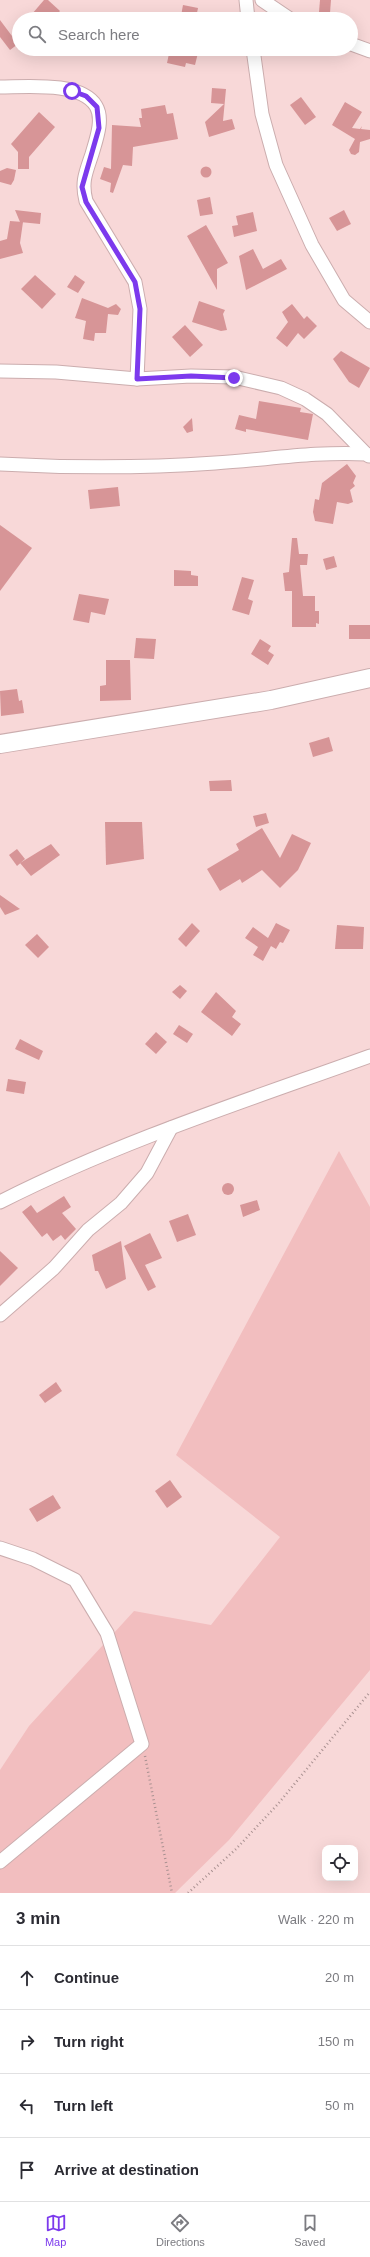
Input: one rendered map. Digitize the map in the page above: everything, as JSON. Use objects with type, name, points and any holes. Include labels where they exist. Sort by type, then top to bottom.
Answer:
[{"type":"street","points":[[246,0],[247,12]]},
{"type":"street","points":[[262,0],[280,12]]},
{"type":"street","points":[[358,47],[370,51]]},
{"type":"street","points":[[253,56],[262,114],[276,165],[312,245],[344,300],[370,322]]},
{"type":"street","points":[[0,87],[54,87],[86,96],[97,107],[99,128],[82,187],[86,202],[135,282],[140,309],[137,379]]},
{"type":"street","points":[[0,371],[56,372],[137,379],[191,376],[234,378],[281,388],[306,399],[328,414],[368,455]]},
{"type":"street","points":[[0,464],[111,468],[214,463],[341,452],[368,455]]},
{"type":"street","points":[[0,744],[271,700],[370,678]]},
{"type":"street","points":[[0,1202],[53,1175],[171,1128],[370,1056]]},
{"type":"street","points":[[0,1315],[54,1268],[88,1230],[122,1202],[147,1172],[171,1128]]},
{"type":"street","points":[[0,1548],[33,1559],[75,1580],[107,1633],[142,1744],[0,1862]]},
{"type":"path","points":[[188,1893],[236,1849],[278,1804],[370,1692]]},
{"type":"path","points":[[142,1744],[147,1762],[172,1893]]},
{"type":"shaded area","points":[[339,1151],[370,1207],[370,1670],[229,1840],[175,1893],[0,1893],[0,1770],[29,1726],[134,1611],[211,1625],[280,1537],[176,1455]]},
{"type":"building","points":[[44,0],[48,0],[60,11],[59,12],[34,12]]},
{"type":"building","points":[[320,0],[331,0],[330,12],[319,12]]},
{"type":"building","points":[[183,5],[198,8],[197,12],[182,12]]},
{"type":"building","points":[[0,20],[12,36],[12,48],[10,50],[0,37]]},
{"type":"building","points":[[168,56],[197,56],[195,65],[186,63],[185,67],[167,63]]},
{"type":"building","points":[[212,88],[226,89],[223,121],[232,119],[235,129],[209,137],[205,122],[224,104],[211,103]]},
{"type":"building","points":[[301,97],[316,117],[305,125],[290,105]]},
{"type":"building","points":[[345,102],[362,112],[352,128],[360,129],[362,126],[361,129],[370,130],[370,139],[360,142],[359,152],[355,155],[351,154],[349,150],[355,139],[332,125]]},
{"type":"building","points":[[165,105],[167,114],[173,113],[178,139],[133,147],[132,166],[123,165],[113,193],[110,192],[111,183],[100,179],[104,167],[111,169],[112,125],[141,127],[139,118],[142,118],[141,109]]},
{"type":"building","points":[[39,112],[55,127],[29,157],[29,169],[18,169],[18,152],[11,144]]},
{"type":"building","points":[[204,167],[208,167],[210,168],[210,176],[204,177],[201,174],[201,170]]},
{"type":"building","points":[[7,168],[16,170],[14,180],[11,185],[0,182],[0,171]]},
{"type":"building","points":[[210,197],[213,214],[200,216],[197,200]]},
{"type":"building","points":[[15,210],[41,213],[40,224],[20,222]]},
{"type":"building","points":[[344,210],[351,224],[337,231],[329,218]]},
{"type":"building","points":[[253,212],[257,231],[234,237],[232,226],[238,225],[236,216]]},
{"type":"building","points":[[10,221],[23,222],[20,243],[23,253],[0,259],[0,241],[7,239]]},
{"type":"building","points":[[206,225],[228,263],[217,269],[217,290],[187,236]]},
{"type":"building","points":[[253,249],[263,269],[281,259],[287,269],[246,290],[239,256]]},
{"type":"building","points":[[35,275],[56,294],[42,309],[21,289]]},
{"type":"building","points":[[75,275],[85,282],[78,293],[67,287]]},
{"type":"building","points":[[82,298],[108,308],[116,304],[121,309],[118,315],[108,314],[106,333],[95,333],[94,341],[83,339],[86,321],[75,318]]},
{"type":"building","points":[[199,301],[225,310],[223,314],[227,330],[221,331],[192,322]]},
{"type":"building","points":[[292,304],[304,319],[307,316],[317,326],[304,339],[298,333],[287,347],[276,338],[288,322],[282,312]]},
{"type":"building","points":[[185,325],[203,345],[190,357],[172,337]]},
{"type":"building","points":[[341,351],[370,368],[359,388],[349,382],[333,359]]},
{"type":"building","points":[[259,401],[301,408],[300,412],[313,414],[308,440],[246,429],[246,432],[235,429],[239,415],[256,419]]},
{"type":"building","points":[[192,418],[193,431],[187,433],[183,427]]},
{"type":"building","points":[[347,464],[356,476],[353,483],[355,486],[350,490],[353,502],[348,504],[337,502],[333,524],[315,521],[313,512],[315,499],[319,500],[322,483]]},
{"type":"building","points":[[118,487],[120,506],[90,509],[88,490]]},
{"type":"building","points":[[0,525],[32,548],[0,591]]},
{"type":"building","points":[[292,538],[297,538],[299,554],[308,554],[307,565],[300,565],[303,596],[315,596],[315,611],[319,611],[319,624],[316,623],[316,627],[292,627],[292,591],[285,591],[283,573],[289,572]]},
{"type":"building","points":[[334,556],[337,567],[326,570],[323,559]]},
{"type":"building","points":[[174,570],[191,571],[191,575],[198,576],[198,586],[174,586]]},
{"type":"building","points":[[242,577],[254,580],[248,599],[253,601],[249,615],[232,610]]},
{"type":"building","points":[[79,594],[109,599],[105,615],[91,612],[89,623],[73,620]]},
{"type":"building","points":[[349,625],[370,625],[370,639],[349,639]]},
{"type":"building","points":[[136,638],[156,639],[154,659],[134,658]]},
{"type":"building","points":[[260,639],[271,646],[268,651],[274,655],[268,665],[251,654]]},
{"type":"building","points":[[106,660],[130,660],[131,700],[100,701],[100,686],[106,685]]},
{"type":"building","points":[[17,689],[19,701],[22,700],[24,713],[1,716],[0,691]]},
{"type":"building","points":[[329,737],[333,751],[313,757],[309,743]]},
{"type":"building","points":[[231,780],[232,791],[210,791],[209,781]]},
{"type":"building","points":[[266,813],[269,823],[256,827],[253,816]]},
{"type":"building","points":[[105,822],[142,822],[144,859],[106,865]]},
{"type":"building","points":[[262,828],[280,858],[292,834],[311,843],[298,870],[280,888],[262,870],[242,883],[240,879],[220,891],[207,869],[239,850],[236,844]]},
{"type":"building","points":[[51,844],[60,855],[31,876],[20,863]]},
{"type":"building","points":[[17,849],[25,859],[17,866],[9,855]]},
{"type":"building","points":[[0,895],[20,909],[5,915],[0,907]]},
{"type":"building","points":[[192,923],[200,931],[186,947],[178,939]]},
{"type":"building","points":[[276,923],[290,930],[283,943],[280,942],[276,949],[271,946],[263,961],[253,955],[258,947],[245,938],[253,927],[268,938]]},
{"type":"building","points":[[337,925],[364,927],[363,949],[335,949]]},
{"type":"building","points":[[37,934],[49,947],[38,958],[25,945]]},
{"type":"building","points":[[180,985],[187,991],[180,999],[172,992]]},
{"type":"building","points":[[216,992],[236,1011],[232,1017],[241,1024],[232,1036],[201,1012]]},
{"type":"building","points":[[179,1025],[193,1034],[187,1043],[173,1034]]},
{"type":"building","points":[[156,1032],[167,1042],[156,1054],[145,1044]]},
{"type":"building","points":[[20,1039],[43,1051],[39,1060],[15,1049]]},
{"type":"building","points":[[8,1079],[26,1082],[24,1094],[6,1091]]},
{"type":"building","points":[[226,1183],[230,1183],[234,1189],[230,1195],[226,1195],[222,1191],[222,1187]]},
{"type":"building","points":[[64,1196],[71,1207],[62,1213],[76,1229],[65,1240],[61,1235],[53,1241],[47,1233],[42,1237],[22,1212],[31,1205],[37,1213]]},
{"type":"building","points":[[257,1200],[260,1210],[243,1217],[240,1205]]},
{"type":"building","points":[[188,1214],[196,1235],[177,1242],[169,1221]]},
{"type":"building","points":[[150,1233],[162,1258],[145,1265],[156,1287],[148,1291],[124,1246]]},
{"type":"building","points":[[121,1241],[126,1279],[106,1289],[98,1271],[95,1271],[92,1255]]},
{"type":"building","points":[[0,1251],[18,1268],[0,1286]]},
{"type":"building","points":[[56,1382],[62,1391],[45,1403],[39,1395]]},
{"type":"building","points":[[170,1480],[182,1497],[167,1508],[155,1491]]},
{"type":"building","points":[[53,1495],[61,1508],[37,1522],[29,1509]]},
{"type":"route","points":[[72,91],[86,96],[97,107],[99,128],[82,187],[86,202],[110,244],[135,282],[140,309],[137,379],[191,376],[234,378]]}]
